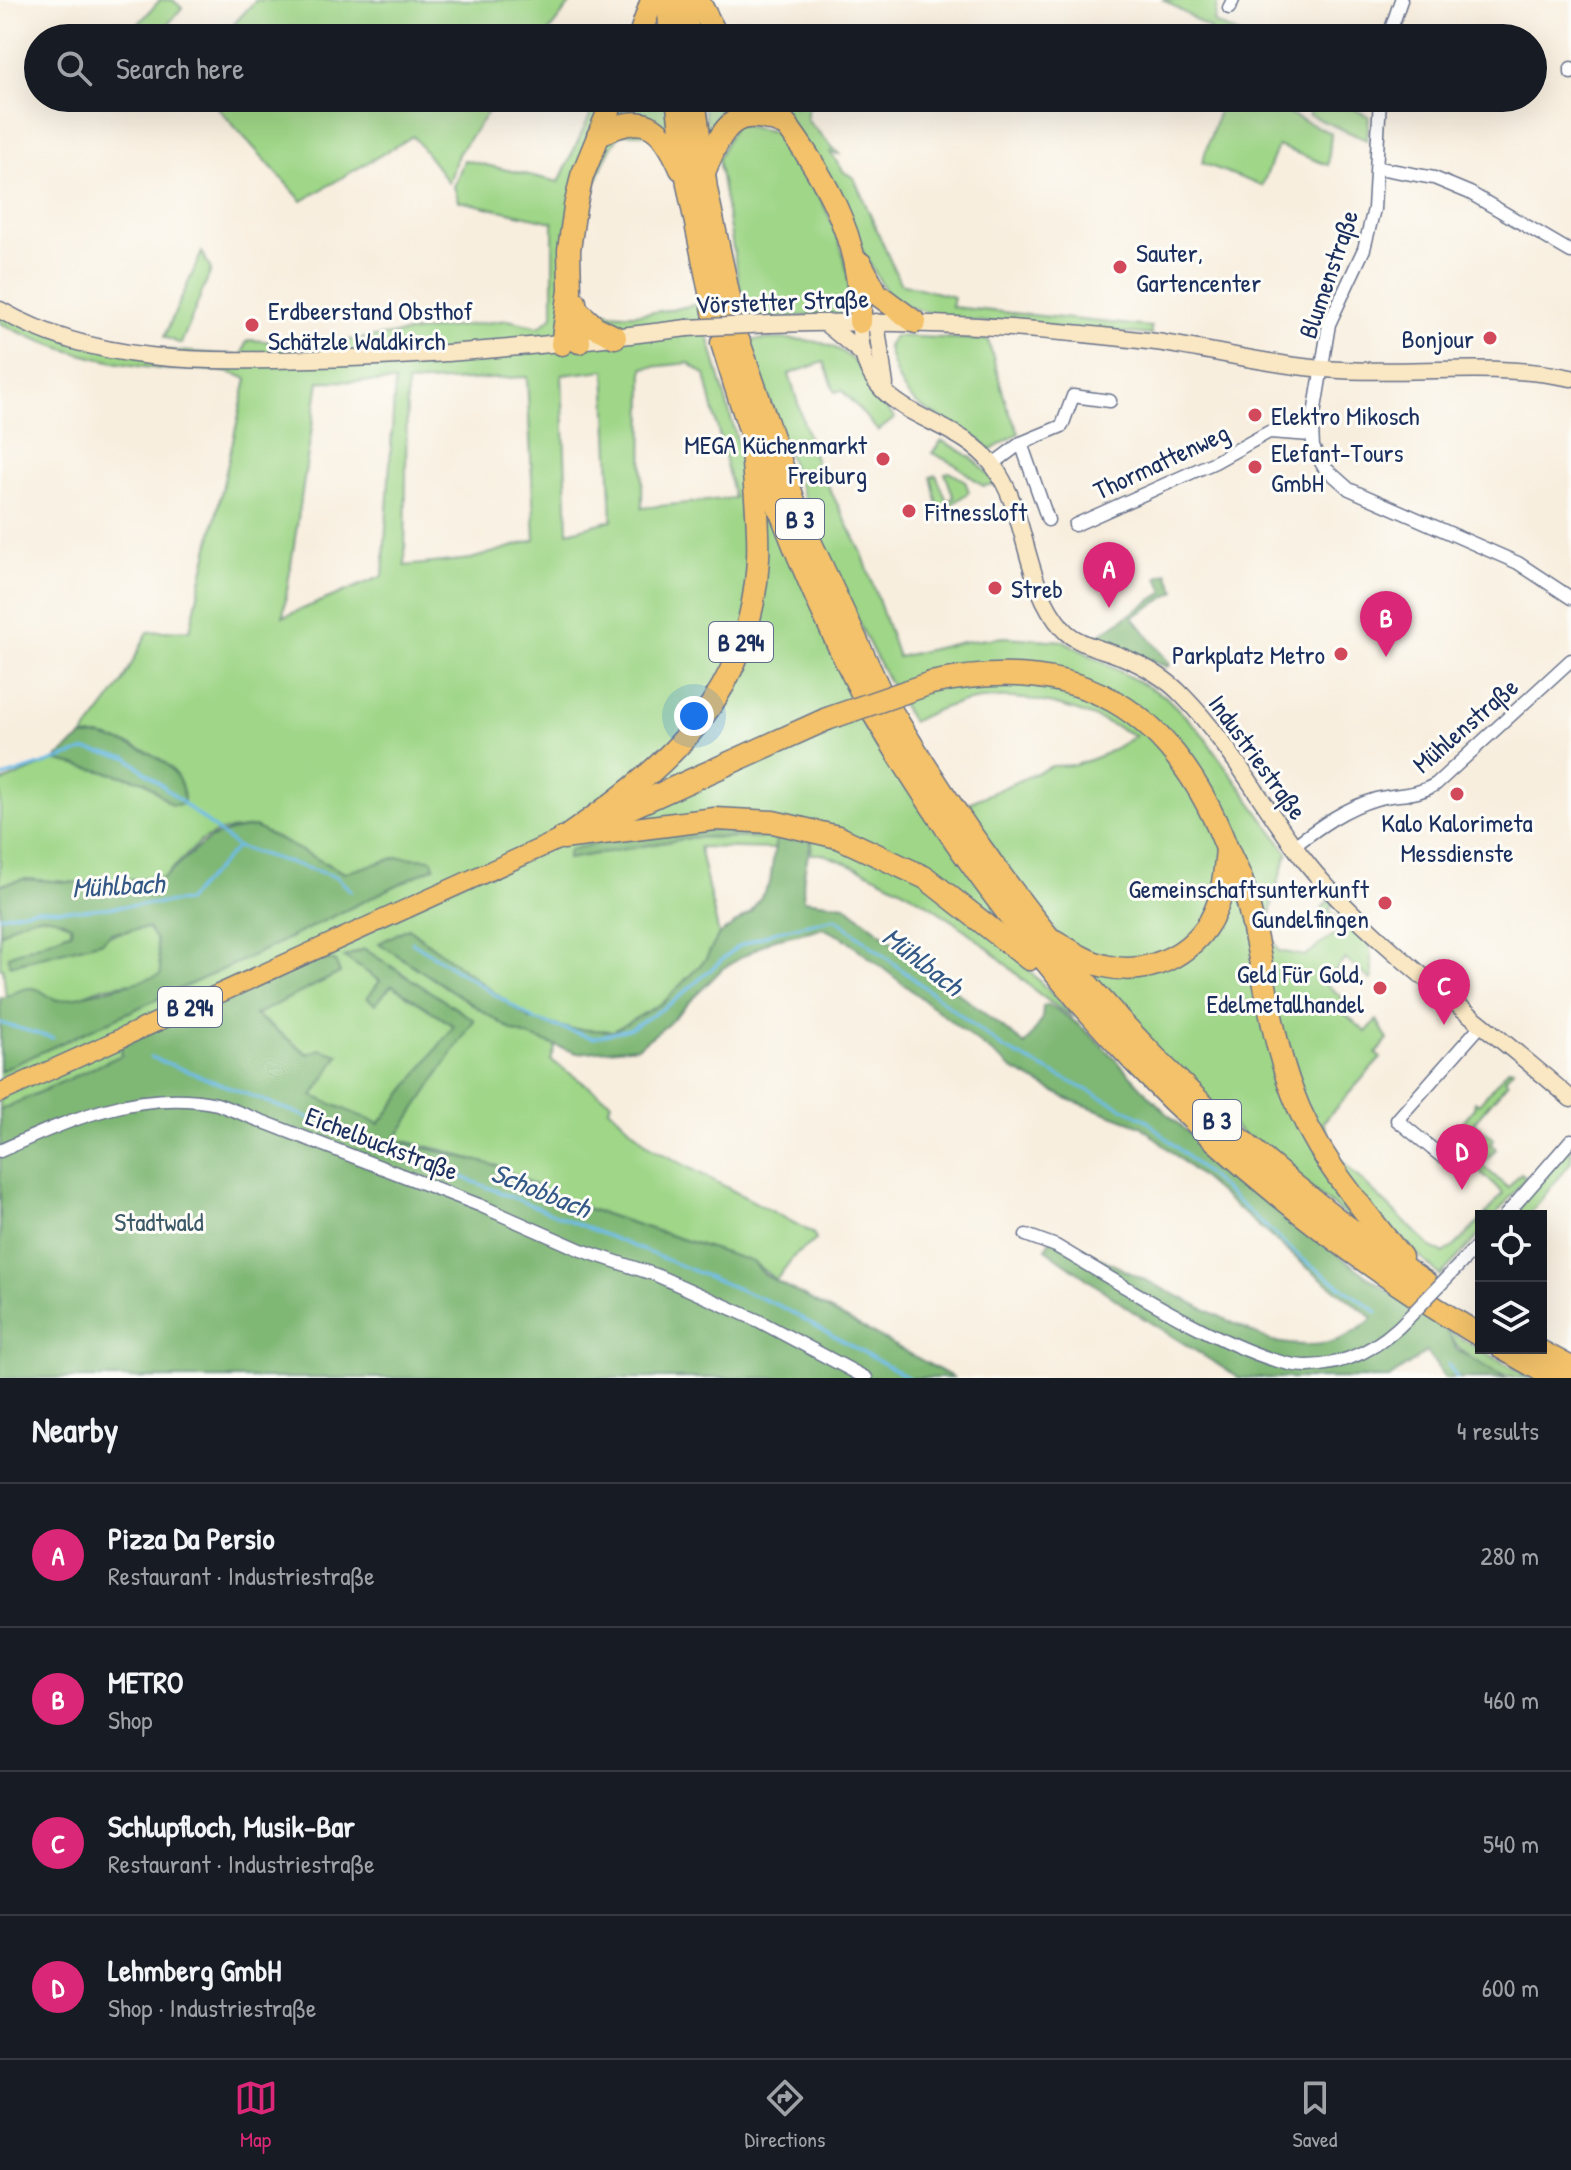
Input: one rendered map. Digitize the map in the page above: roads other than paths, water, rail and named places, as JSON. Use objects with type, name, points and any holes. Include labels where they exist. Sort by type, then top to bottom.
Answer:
[{"type":"highway","points":[[644,24],[652,0]]},
{"type":"highway","points":[[668,0],[670,24]]},
{"type":"highway","points":[[685,0],[687,24]]},
{"type":"highway","points":[[698,0],[711,24]]},
{"type":"highway","points":[[571,343],[574,301],[569,250],[573,218],[582,176],[608,112]]},
{"type":"highway","points":[[680,112],[724,316]]},
{"type":"highway","points":[[694,112],[696,177]]},
{"type":"highway","points":[[777,112],[825,181],[853,254],[868,322]]},
{"type":"highway","points":[[696,177],[721,134],[736,119],[754,116],[788,126]]},
{"type":"highway","points":[[598,136],[622,123],[641,122],[652,126],[696,177]]},
{"type":"highway","points":[[853,254],[866,271],[877,294],[915,322]]},
{"type":"highway","points":[[868,322],[877,294]]},
{"type":"highway","points":[[574,301],[595,327],[615,337]]},
{"type":"highway","name":"B 3","points":[[1475,1314],[1345,1227],[1234,1136],[1172,1078],[1043,934],[876,700],[730,342],[751,436],[806,576],[966,860],[1066,989],[1176,1106],[1266,1186],[1324,1231],[1475,1332]]},
{"type":"highway","name":"B 294","points":[[563,838],[661,766],[699,723],[723,686],[750,618],[756,585],[758,526],[751,436]]},
{"type":"highway","name":"B 294","points":[[563,838],[827,719],[931,683],[975,675],[1035,676],[1084,688],[1129,710],[1164,739],[1187,766],[1205,795],[1227,848]]},
{"type":"highway","points":[[563,838],[715,819],[773,822],[838,837],[883,855],[926,878],[1066,989]]},
{"type":"highway","points":[[1043,934],[1106,967],[1139,969],[1167,961],[1196,941],[1208,925],[1219,904],[1227,848]]},
{"type":"highway","points":[[1227,848],[1243,882],[1275,1034],[1292,1092],[1327,1162],[1417,1277]]},
{"type":"highway","points":[[1513,1354],[1555,1378]]},
{"type":"highway","points":[[1545,1354],[1571,1368]]},
{"type":"main road","name":"B 294","points":[[0,1093],[563,838]]},
{"type":"street","points":[[1393,24],[1401,0]]},
{"type":"street","name":"Blumenstraße","points":[[1311,435],[1329,324],[1366,244],[1379,168],[1380,112]]},
{"type":"street","points":[[1379,168],[1434,178],[1470,193],[1571,252]]},
{"type":"street","name":"Vörstetter Straße","points":[[0,310],[64,339],[115,352],[156,358],[254,361],[396,358],[571,343],[687,328],[915,322],[1154,342],[1321,369],[1412,373],[1523,371],[1571,378]]},
{"type":"street","points":[[868,322],[886,390]]},
{"type":"street","name":"Industriestraße","points":[[868,322],[864,355],[886,390],[901,407],[962,438],[993,464],[1005,487],[1047,607],[1065,632],[1167,680],[1221,737],[1294,846],[1329,890],[1405,961],[1571,1099]]},
{"type":"street","points":[[825,323],[864,355]]},
{"type":"street","points":[[993,464],[1021,443],[1062,426],[1073,396],[1110,401]]},
{"type":"street","name":"Thormattenweg","points":[[1075,525],[1215,462],[1269,432],[1311,435]]},
{"type":"street","points":[[1311,435],[1323,466],[1349,489],[1518,563],[1571,598]]},
{"type":"street","points":[[1021,443],[1048,520]]},
{"type":"street","name":"Mühlenstraße","points":[[1294,846],[1356,806],[1380,798],[1423,793],[1571,660]]},
{"type":"street","points":[[1441,1156],[1397,1120],[1483,1023]]},
{"type":"street","name":"Eichelbuckstraße","points":[[0,1151],[44,1131],[142,1100],[190,1098],[217,1104],[479,1205],[581,1250],[656,1275],[759,1321],[866,1378]]},
{"type":"street","points":[[1510,1210],[1571,1140]]},
{"type":"street","points":[[1026,1235],[1056,1246],[1225,1339],[1286,1363],[1308,1366],[1354,1356],[1376,1346],[1410,1316],[1475,1248]]},
{"type":"waterway","points":[[0,778],[86,750],[127,757],[237,847]]},
{"type":"waterway","name":"Mühlbach","points":[[0,916],[35,909],[80,910],[186,901],[237,847],[337,877],[351,891]]},
{"type":"waterway","name":"Mühlbach","points":[[412,942],[535,1020],[594,1038],[632,1028],[673,1002],[737,947],[774,932],[835,918],[1003,1048],[1145,1119],[1302,1259],[1377,1312]]},
{"type":"waterway","name":"Schobbach","points":[[0,1023],[53,1038]]},
{"type":"waterway","name":"Schobbach","points":[[151,1057],[467,1179],[780,1306],[909,1378]]},
{"type":"waterway","name":"Mühlbach","points":[[1448,1364],[1457,1378]]},
{"type":"place","name":"Sauter, Gartencenter","points":[[1120,267]]},
{"type":"place","name":"Erdbeerstand Obsthof Schätzle Waldkirch","points":[[252,325]]},
{"type":"place","name":"Bonjour","points":[[1490,338]]},
{"type":"place","name":"Elektro Mikosch","points":[[1255,415]]},
{"type":"place","name":"MEGA Küchenmarkt Freiburg","points":[[883,459]]},
{"type":"place","name":"Elefant-Tours GmbH","points":[[1255,467]]},
{"type":"place","name":"Fitnessloft","points":[[909,511]]},
{"type":"place","name":"Streb","points":[[995,588]]},
{"type":"place","name":"Pizza Da Persio","points":[[1109,608]]},
{"type":"place","name":"Parkplatz Metro","points":[[1341,654]]},
{"type":"place","name":"METRO","points":[[1386,657]]},
{"type":"place","name":"Kalo Kalorimeta Messdienste","points":[[1457,794]]},
{"type":"place","name":"Gemeinschaftsunterkunft Gundelfingen","points":[[1385,903]]},
{"type":"place","name":"Geld Für Gold, Edelmetallhandel","points":[[1380,988]]},
{"type":"place","name":"Schlupfloch, Musik-Bar","points":[[1444,1025]]},
{"type":"place","name":"Lehmberg GmbH","points":[[1462,1190]]},
{"type":"park label","name":"Stadtwald","points":[[159,1221]]}]
